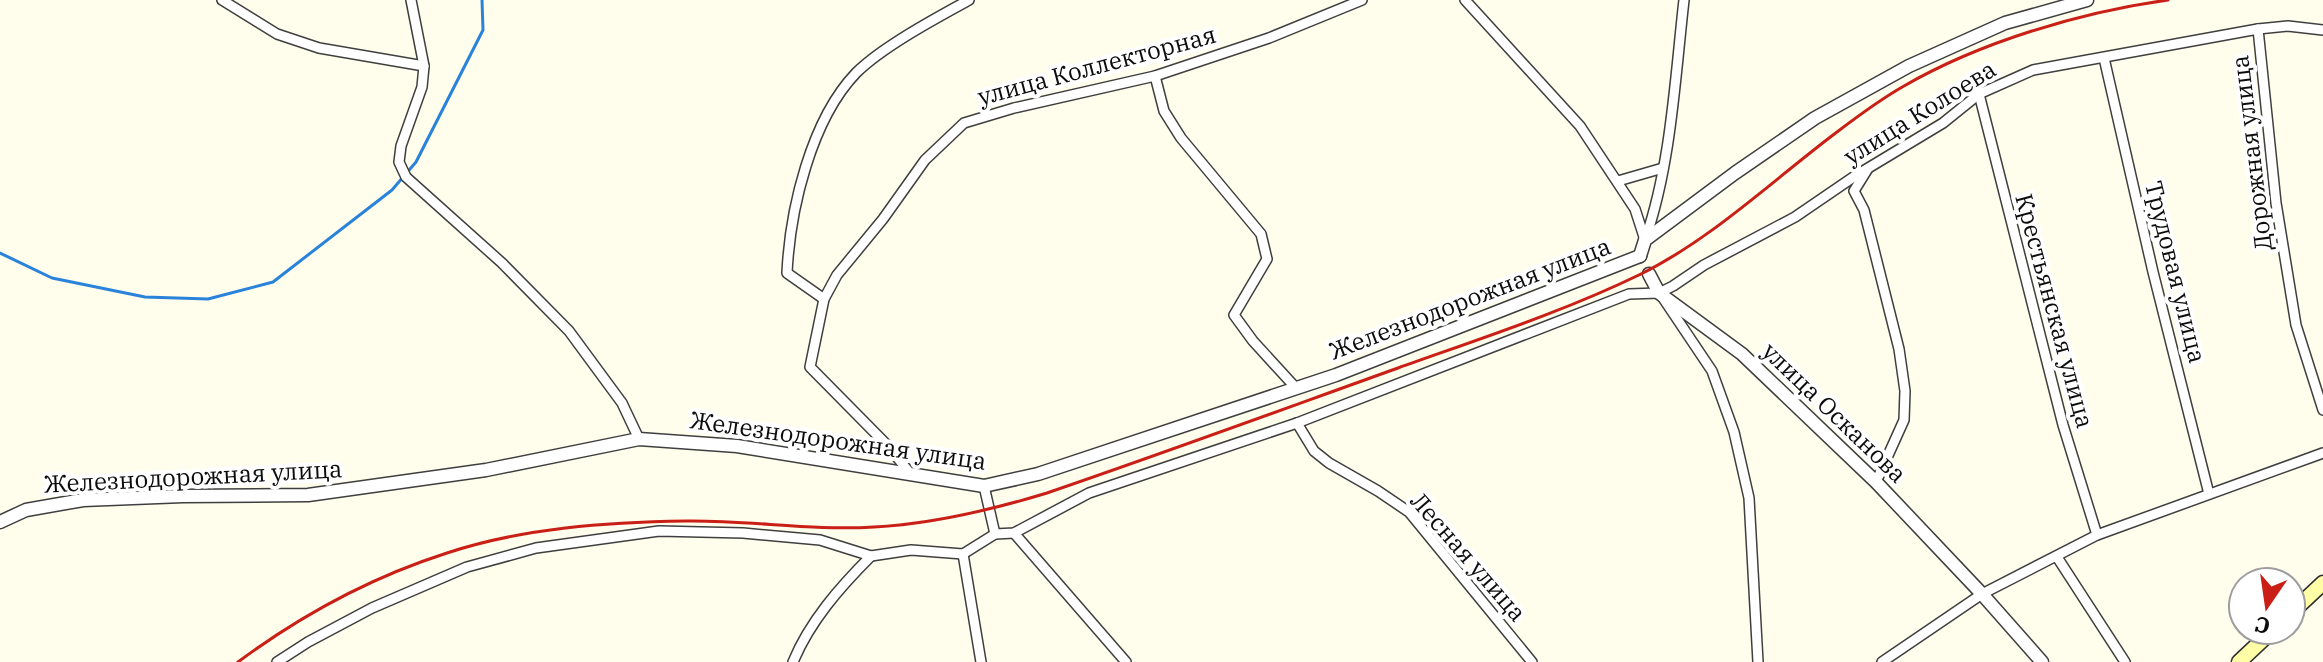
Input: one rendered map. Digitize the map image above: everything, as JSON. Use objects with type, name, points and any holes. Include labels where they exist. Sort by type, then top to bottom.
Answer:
[{"type":"main road","points":[[2307,598],[2323,583]]},
{"type":"main road","points":[[2239,662],[2256,646]]},
{"type":"street","points":[[222,0],[277,34],[319,48],[424,66]]},
{"type":"street","points":[[411,0],[424,66],[422,87],[401,146],[399,162],[406,177],[502,263],[569,331],[622,403],[639,439]]},
{"type":"street","points":[[910,473],[886,444],[810,367],[824,299],[787,273],[788,254],[810,152],[841,93],[857,73],[883,52],[969,0]]},
{"type":"street","name":"улица Коллекторная","points":[[824,299],[837,275],[883,219],[925,160],[964,123],[1014,108],[1155,76],[1269,38],[1362,0]]},
{"type":"street","points":[[1465,0],[1580,126],[1618,181],[1635,209],[1645,240],[1645,266]]},
{"type":"street","points":[[1645,240],[1663,168],[1684,0]]},
{"type":"street","points":[[1645,240],[1815,118],[1909,66],[2005,23],[2087,0]]},
{"type":"street","name":"улица Колоева","points":[[1659,293],[1704,265],[1795,217],[1867,168],[1943,123],[1979,94],[2033,70],[2258,29],[2288,26],[2323,30]]},
{"type":"street","name":"Дорожная улица","points":[[2258,29],[2276,203],[2296,325],[2323,410]]},
{"type":"street","name":"Трудовая улица","points":[[2104,58],[2153,272],[2209,494]]},
{"type":"street","points":[[1155,76],[1164,111],[1181,138],[1261,234],[1267,259],[1234,315],[1296,388]]},
{"type":"street","name":"Крестьянская улица","points":[[1979,94],[2063,425],[2097,535]]},
{"type":"street","points":[[1618,181],[1663,168]]},
{"type":"street","points":[[1867,168],[1854,191],[1864,210],[1899,349],[1905,391],[1904,420],[1876,482]]},
{"type":"street","points":[[1654,213],[1660,221],[1670,223]]},
{"type":"street","name":"Железнодорожная улица","points":[[0,522],[26,510],[83,500],[308,495],[486,470],[639,439],[737,446],[984,486],[1038,474],[1336,375],[1645,266]]},
{"type":"street","name":"улица Осканова","points":[[1645,266],[1659,293],[1742,354],[1876,482],[2042,662]]},
{"type":"street","points":[[277,662],[372,608],[467,567],[536,548],[659,531],[820,540],[871,556],[911,550],[963,554],[995,534],[1014,533],[1089,493],[1297,423],[1629,294],[1659,293],[1712,371],[1734,432],[1749,498],[1758,662]]},
{"type":"street","name":"Лесная улица","points":[[1297,423],[1314,451],[1329,463],[1409,512],[1532,662]]},
{"type":"street","points":[[1882,662],[1982,594],[2097,535],[2323,453]]},
{"type":"street","points":[[984,486],[995,534]]},
{"type":"street","points":[[1014,533],[1126,662]]},
{"type":"street","points":[[963,554],[981,662]]},
{"type":"street","points":[[793,662],[838,588],[871,556]]},
{"type":"street","points":[[2057,557],[2125,662]]},
{"type":"waterway","points":[[0,253],[52,278],[145,297],[208,299],[273,282],[392,190],[416,162],[483,30],[482,0]]},
{"type":"railway","points":[[238,662],[286,629],[364,586],[476,544],[565,528],[656,522],[710,521],[827,528],[896,525],[962,515],[1047,493],[1582,301],[1641,274],[1693,243],[1861,114],[1934,70],[2032,31],[2101,12],[2168,0]]}]
